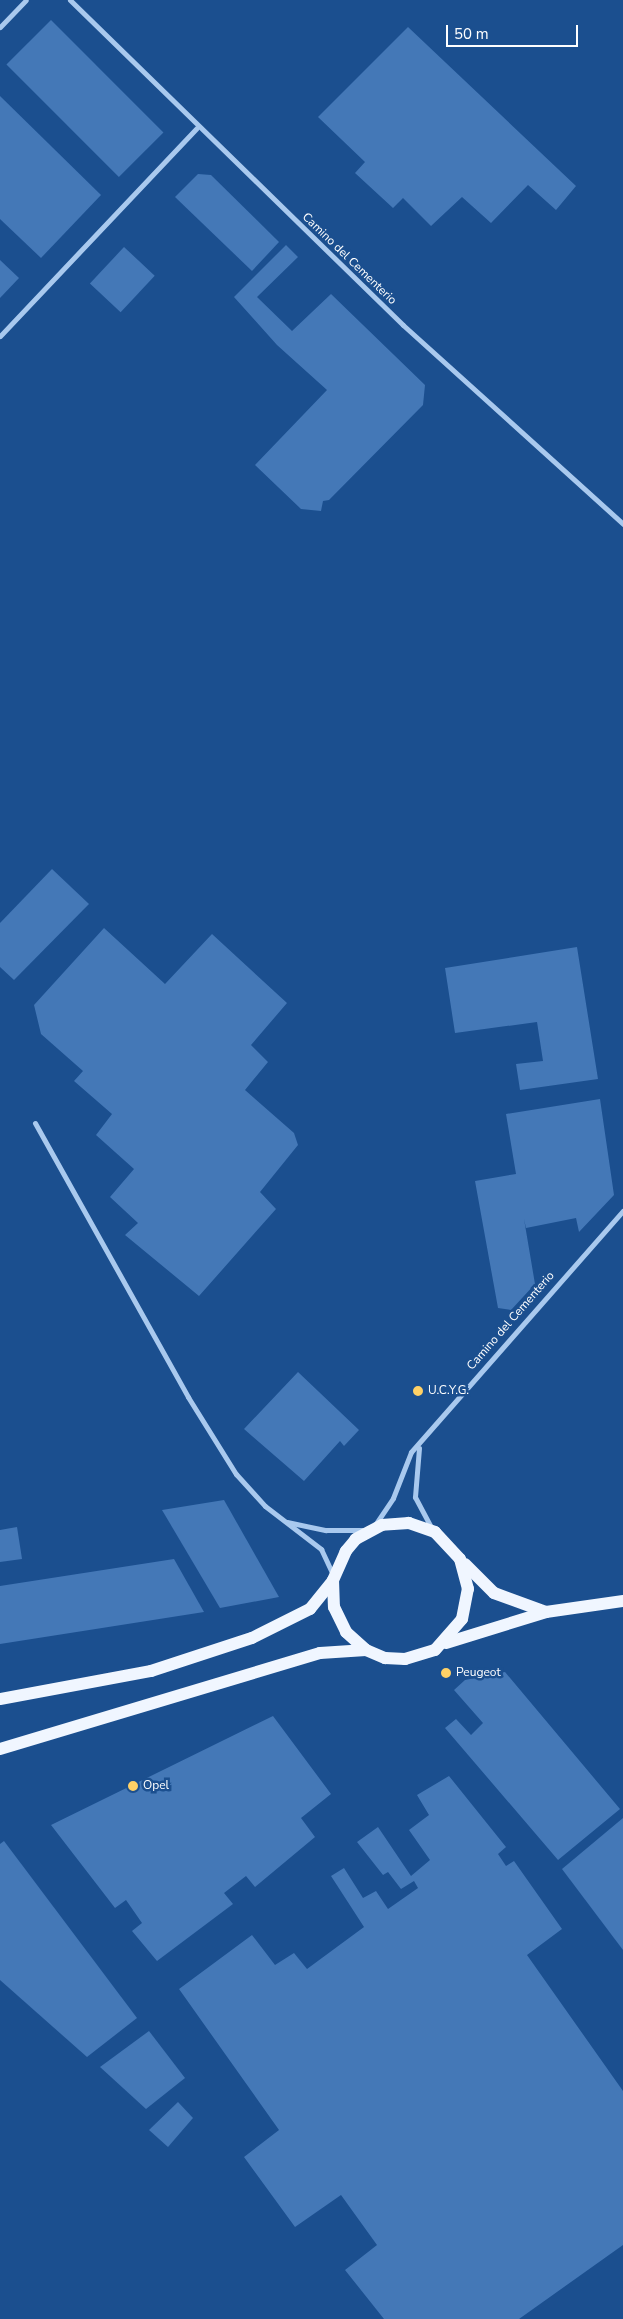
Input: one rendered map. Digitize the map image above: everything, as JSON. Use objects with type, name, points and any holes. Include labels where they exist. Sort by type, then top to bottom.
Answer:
[{"type":"main road","points":[[0,1699],[151,1671],[252,1638],[310,1609],[333,1579],[346,1551],[370,1530],[409,1523],[435,1532],[494,1593],[546,1612]]},
{"type":"main road","points":[[444,1644],[454,1632],[467,1604],[466,1573],[460,1559]]},
{"type":"main road","points":[[333,1579],[339,1620],[366,1650],[385,1658],[405,1659],[424,1655],[444,1644],[546,1612],[623,1601]]},
{"type":"main road","points":[[0,1749],[320,1653],[366,1650]]},
{"type":"street","points":[[0,27],[26,0]]},
{"type":"street","name":"Camino del Cementerio","points":[[70,0],[197,128],[403,325],[623,524]]},
{"type":"street","points":[[0,336],[197,128]]},
{"type":"street","points":[[35,1123],[188,1398],[236,1474],[265,1506],[321,1548],[333,1579]]},
{"type":"street","name":"Camino del Cementerio","points":[[370,1530],[393,1498],[411,1452],[419,1448],[490,1358],[623,1211]]},
{"type":"street","points":[[419,1448],[415,1497],[435,1532]]},
{"type":"street","points":[[286,1522],[326,1530],[370,1530]]},
{"type":"building","points":[[51,20],[163,132],[119,177],[6,65]]},
{"type":"building","points":[[408,27],[576,186],[556,210],[528,185],[491,223],[462,197],[431,226],[403,198],[393,208],[355,173],[365,162],[318,117]]},
{"type":"building","points":[[0,96],[101,195],[41,258],[0,219]]},
{"type":"building","points":[[198,174],[211,175],[279,242],[252,271],[175,197]]},
{"type":"building","points":[[286,245],[298,257],[257,297],[292,331],[331,294],[425,385],[423,405],[329,500],[323,501],[321,511],[301,509],[255,465],[327,390],[277,345],[234,297]]},
{"type":"building","points":[[124,247],[155,276],[121,312],[90,284]]},
{"type":"building","points":[[0,260],[19,278],[0,298]]},
{"type":"building","points":[[52,869],[89,904],[14,980],[0,967],[0,923]]},
{"type":"building","points":[[104,928],[165,984],[212,934],[287,1003],[251,1045],[268,1062],[245,1090],[294,1133],[298,1145],[260,1192],[276,1209],[199,1296],[125,1235],[138,1223],[110,1197],[134,1169],[96,1135],[112,1114],[74,1081],[83,1071],[41,1034],[34,1005]]},
{"type":"building","points":[[577,947],[598,1079],[520,1090],[516,1064],[543,1061],[537,1022],[455,1033],[445,968]]},
{"type":"building","points":[[600,1099],[614,1195],[579,1232],[576,1218],[526,1228],[524,1219],[535,1284],[511,1310],[498,1308],[475,1181],[516,1174],[506,1114]]},
{"type":"building","points":[[298,1372],[359,1430],[344,1446],[340,1441],[304,1481],[244,1429]]},
{"type":"building","points":[[224,1500],[279,1597],[220,1608],[162,1510]]},
{"type":"building","points":[[17,1527],[22,1559],[0,1562],[0,1530]]},
{"type":"building","points":[[174,1559],[204,1612],[0,1644],[0,1586]]},
{"type":"building","points":[[505,1672],[620,1809],[558,1860],[445,1728],[456,1719],[471,1735],[483,1723],[454,1690],[465,1680]]},
{"type":"building","points":[[273,1716],[331,1794],[301,1818],[315,1837],[255,1887],[246,1876],[224,1893],[233,1904],[157,1961],[132,1931],[142,1923],[126,1900],[115,1908],[51,1825]]},
{"type":"building","points":[[449,1776],[506,1847],[498,1854],[506,1866],[514,1861],[562,1929],[527,1955],[623,2091],[623,2245],[519,2319],[384,2319],[345,2270],[377,2245],[341,2195],[295,2227],[244,2157],[279,2130],[179,1989],[252,1935],[275,1965],[294,1953],[307,1969],[364,1927],[331,1876],[344,1868],[363,1898],[376,1891],[388,1909],[418,1888],[414,1881],[401,1889],[388,1872],[383,1875],[357,1842],[378,1827],[411,1876],[430,1860],[409,1830],[429,1815],[417,1795]]},
{"type":"building","points":[[623,1818],[623,1950],[562,1869]]},
{"type":"building","points":[[4,1841],[137,2018],[87,2057],[0,1980],[0,1844]]},
{"type":"building","points":[[149,2031],[185,2078],[146,2109],[100,2067]]},
{"type":"building","points":[[178,2102],[193,2118],[168,2147],[149,2130]]},
{"type":"place","name":"U.C.Y.G.","points":[[418,1391]]},
{"type":"place","name":"Peugeot","points":[[446,1673]]},
{"type":"place","name":"Opel","points":[[133,1786]]}]
